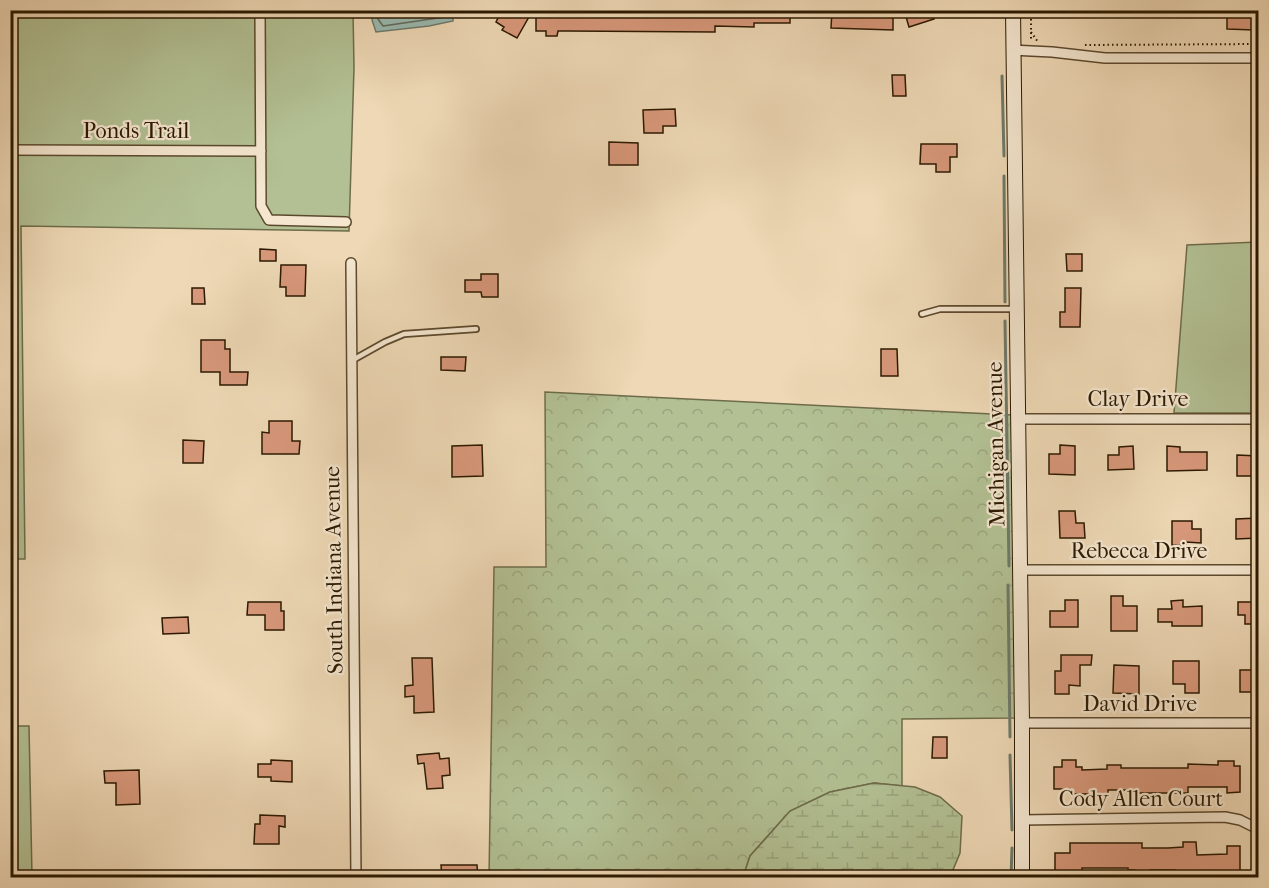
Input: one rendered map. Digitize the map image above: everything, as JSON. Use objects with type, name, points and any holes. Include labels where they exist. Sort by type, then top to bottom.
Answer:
[{"type":"street","points":[[260,10],[261,206],[269,220],[346,222]]},
{"type":"street","name":"Michigan Avenue","points":[[1013,10],[1022,878]]},
{"type":"street","points":[[1012,50],[1105,58],[1258,58]]},
{"type":"street","name":"Ponds Trail","points":[[10,150],[261,151]]},
{"type":"street","name":"South Indiana Avenue","points":[[351,263],[356,878]]},
{"type":"street","name":"Clay Drive","points":[[1017,419],[1258,419]]},
{"type":"street","name":"Rebecca Drive","points":[[1019,570],[1258,570]]},
{"type":"street","name":"David Drive","points":[[1022,723],[1258,723]]},
{"type":"street","name":"Cody Allen Court","points":[[1021,820],[1225,817],[1240,820],[1258,829]]},
{"type":"lane","points":[[922,314],[940,309],[1016,309]]},
{"type":"lane","points":[[351,361],[404,334],[476,329]]},
{"type":"path","points":[[1031,32],[1039,43]]},
{"type":"path","points":[[1081,45],[1258,44]]},
{"type":"green space","points":[[10,11],[353,11],[354,68],[349,231],[21,226],[25,559],[11,559]]},
{"type":"green space","points":[[1258,242],[1258,413],[1174,413],[1187,245]]},
{"type":"green space","points":[[545,392],[1012,415],[1016,718],[902,719],[902,786],[874,783],[830,792],[790,811],[750,856],[743,877],[489,878],[494,567],[546,567]]},
{"type":"green space","points":[[11,726],[29,726],[32,877],[11,877]]},
{"type":"green space","points":[[874,783],[915,787],[940,797],[962,816],[960,853],[950,877],[743,877],[750,856],[790,811],[830,792]]},
{"type":"water","points":[[372,11],[453,11],[453,21],[376,32]]},
{"type":"building","points":[[502,10],[521,10],[530,15],[517,38],[502,30],[504,27],[496,22]]},
{"type":"building","points":[[556,10],[567,10],[567,14],[593,15],[593,10],[790,10],[790,23],[754,23],[754,27],[715,26],[715,32],[558,31],[557,36],[546,36],[546,31],[536,31],[536,15],[555,15]]},
{"type":"building","points":[[832,10],[893,10],[893,30],[831,28]]},
{"type":"building","points":[[904,10],[931,10],[934,19],[909,27]]},
{"type":"building","points":[[1227,10],[1254,10],[1254,30],[1227,29]]},
{"type":"building","points":[[892,75],[905,75],[906,96],[893,96]]},
{"type":"building","points":[[675,109],[676,126],[663,126],[663,133],[644,133],[643,110]]},
{"type":"building","points":[[609,142],[638,143],[638,165],[609,165]]},
{"type":"building","points":[[921,144],[957,144],[957,157],[950,157],[950,172],[936,172],[936,164],[920,164]]},
{"type":"building","points":[[260,249],[276,250],[276,261],[260,261]]},
{"type":"building","points":[[1066,254],[1082,254],[1082,271],[1067,271]]},
{"type":"building","points":[[281,265],[306,265],[305,296],[286,296],[286,287],[280,287]]},
{"type":"building","points":[[481,274],[498,274],[498,297],[482,297],[481,292],[465,292],[465,280],[481,280]]},
{"type":"building","points":[[192,288],[204,288],[205,304],[192,304]]},
{"type":"building","points":[[1065,288],[1081,288],[1080,327],[1060,327],[1060,312],[1065,312]]},
{"type":"building","points":[[201,340],[225,340],[225,349],[230,349],[230,372],[248,372],[247,385],[220,385],[220,372],[201,372]]},
{"type":"building","points":[[881,349],[897,349],[898,376],[881,376]]},
{"type":"building","points":[[441,357],[466,357],[465,371],[441,370]]},
{"type":"building","points":[[269,421],[292,421],[292,441],[300,441],[299,454],[262,454],[262,432],[269,433]]},
{"type":"building","points":[[183,440],[204,441],[203,463],[183,463]]},
{"type":"building","points":[[482,445],[483,476],[452,477],[452,446]]},
{"type":"building","points":[[1060,445],[1075,446],[1075,475],[1049,474],[1049,454],[1060,454]]},
{"type":"building","points":[[1133,446],[1134,469],[1108,470],[1108,455],[1119,455],[1119,447]]},
{"type":"building","points":[[1167,446],[1180,447],[1180,452],[1207,452],[1207,470],[1167,471]]},
{"type":"building","points":[[1237,455],[1258,456],[1258,476],[1237,476]]},
{"type":"building","points":[[1059,511],[1075,511],[1076,523],[1084,523],[1085,538],[1060,538]]},
{"type":"building","points":[[1258,518],[1258,538],[1236,539],[1236,519]]},
{"type":"building","points":[[1172,521],[1192,521],[1192,529],[1201,529],[1201,543],[1186,542],[1186,546],[1172,545]]},
{"type":"building","points":[[1111,596],[1123,596],[1123,606],[1137,606],[1137,631],[1111,631]]},
{"type":"building","points":[[1065,600],[1078,600],[1078,627],[1050,627],[1050,611],[1065,611]]},
{"type":"building","points":[[1183,600],[1183,607],[1202,606],[1202,626],[1172,626],[1172,622],[1158,622],[1158,609],[1172,609],[1171,601]]},
{"type":"building","points":[[248,602],[281,602],[281,611],[284,611],[284,630],[265,630],[265,615],[247,615]]},
{"type":"building","points":[[1238,602],[1258,602],[1258,624],[1245,624],[1245,615],[1238,615]]},
{"type":"building","points":[[188,617],[189,633],[163,634],[162,618]]},
{"type":"building","points":[[1061,655],[1092,655],[1091,665],[1080,665],[1080,686],[1069,685],[1069,694],[1055,694],[1055,671],[1061,671]]},
{"type":"building","points":[[412,658],[432,658],[434,712],[414,713],[414,696],[405,697],[405,686],[413,685]]},
{"type":"building","points":[[1173,661],[1199,661],[1199,693],[1185,693],[1185,684],[1173,684]]},
{"type":"building","points":[[1114,665],[1139,666],[1139,694],[1113,693]]},
{"type":"building","points":[[1240,670],[1258,670],[1258,692],[1240,692]]},
{"type":"building","points":[[933,737],[947,737],[947,758],[932,758]]},
{"type":"building","points":[[439,753],[440,759],[449,758],[450,775],[442,776],[443,788],[427,789],[424,763],[418,764],[417,755]]},
{"type":"building","points":[[271,760],[292,761],[292,782],[271,781],[271,777],[258,777],[258,764],[271,764]]},
{"type":"building","points":[[1062,760],[1076,760],[1076,767],[1082,767],[1082,770],[1107,769],[1107,765],[1121,765],[1121,768],[1188,768],[1188,764],[1218,765],[1218,761],[1234,761],[1234,766],[1240,766],[1240,792],[1227,793],[1227,787],[1188,787],[1188,793],[1129,793],[1129,790],[1108,790],[1108,794],[1070,794],[1070,789],[1054,789],[1054,767],[1062,767]]},
{"type":"building","points":[[139,770],[140,804],[116,805],[116,783],[105,783],[104,771]]},
{"type":"building","points":[[260,815],[285,816],[285,827],[279,826],[279,844],[254,844],[255,824],[260,824]]},
{"type":"building","points":[[1183,842],[1196,842],[1197,855],[1227,854],[1227,846],[1240,846],[1240,878],[1175,877],[1175,870],[1150,870],[1150,875],[1135,874],[1135,870],[1128,870],[1128,868],[1082,868],[1082,872],[1076,872],[1076,878],[1055,878],[1055,853],[1070,853],[1070,843],[1142,843],[1142,848],[1168,848],[1183,847]]},
{"type":"building","points":[[441,865],[477,865],[478,878],[442,878]]},
{"type":"waterway","points":[[996,10],[996,16]]},
{"type":"waterway","points":[[1002,76],[1004,156]]},
{"type":"waterway","points":[[1004,176],[1005,302]]},
{"type":"waterway","points":[[1005,321],[1009,566]]},
{"type":"waterway","points":[[1008,585],[1010,737]]},
{"type":"waterway","points":[[1010,755],[1012,830]]},
{"type":"waterway","points":[[1011,878],[1012,848]]}]
